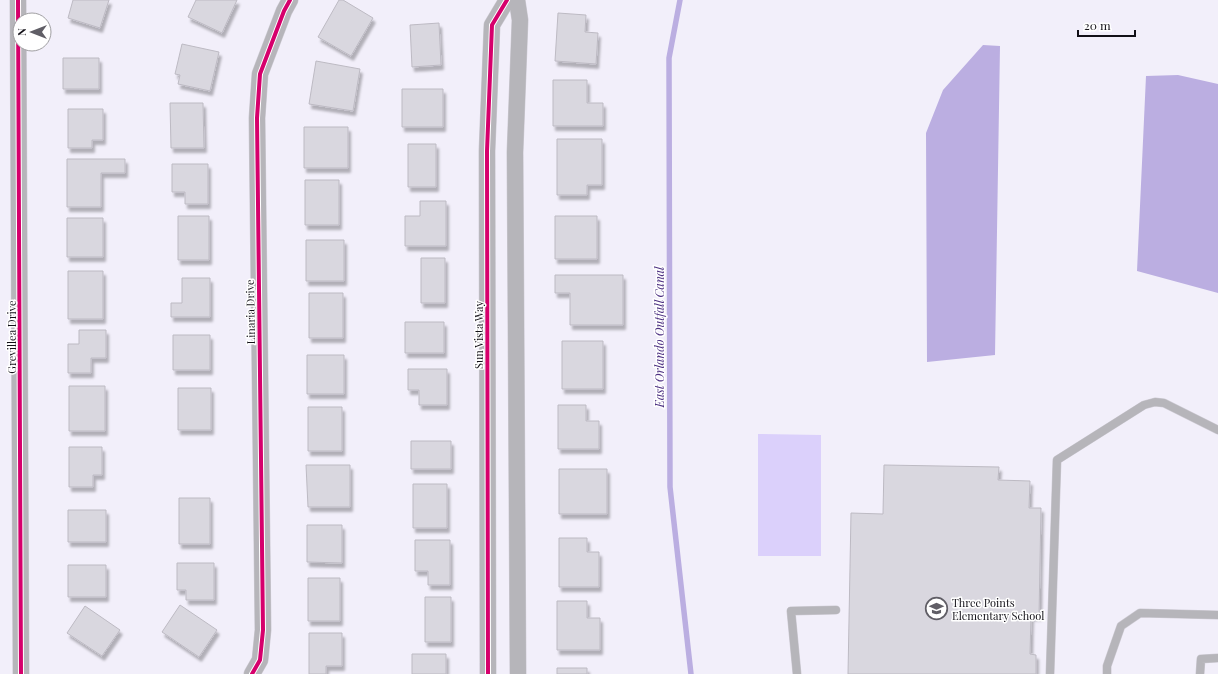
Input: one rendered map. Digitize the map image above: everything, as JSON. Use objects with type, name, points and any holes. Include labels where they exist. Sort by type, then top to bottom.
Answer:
[{"type":"street","name":"Grevillea Drive","points":[[18,0],[21,674]]},
{"type":"street","name":"Linaria Drive","points":[[252,674],[260,660],[262,630],[256,118],[260,74],[284,11],[290,0]]},
{"type":"street","name":"Sun Vista Way","points":[[488,674],[487,151],[492,25],[507,0]]},
{"type":"street","points":[[517,0],[520,20],[515,152],[518,674]]},
{"type":"lane","points":[[1050,674],[1057,460],[1144,405],[1156,402],[1164,403],[1218,430]]},
{"type":"lane","points":[[797,674],[791,611],[836,610]]},
{"type":"lane","points":[[1107,674],[1108,666],[1121,626],[1140,613],[1218,615]]},
{"type":"lane","points":[[1200,674],[1201,658],[1218,658]]},
{"type":"shaded area","points":[[983,45],[1000,46],[995,355],[927,362],[926,133],[943,90]]},
{"type":"shaded area","points":[[1178,75],[1218,84],[1218,293],[1137,271],[1146,76]]},
{"type":"shaded area","points":[[758,434],[821,435],[821,556],[758,556]]},
{"type":"building","points":[[73,0],[109,0],[100,28],[68,18]]},
{"type":"building","points":[[196,0],[237,0],[222,33],[188,17]]},
{"type":"building","points":[[339,0],[343,0],[373,18],[351,56],[318,37]]},
{"type":"building","points":[[558,13],[586,15],[585,32],[598,33],[596,64],[555,61]]},
{"type":"building","points":[[439,23],[441,65],[412,67],[410,25]]},
{"type":"building","points":[[182,44],[219,52],[210,91],[178,84],[180,75],[175,74]]},
{"type":"building","points":[[63,58],[99,58],[99,89],[63,89]]},
{"type":"building","points":[[316,61],[360,69],[353,111],[309,104]]},
{"type":"building","points":[[553,80],[587,80],[587,103],[603,103],[603,126],[553,126]]},
{"type":"building","points":[[402,89],[443,89],[443,127],[402,127]]},
{"type":"building","points":[[170,103],[203,103],[204,148],[171,148]]},
{"type":"building","points":[[68,109],[103,109],[103,140],[92,140],[92,148],[68,148]]},
{"type":"building","points":[[304,127],[348,127],[348,168],[304,168]]},
{"type":"building","points":[[557,139],[602,139],[602,185],[587,185],[587,195],[557,195]]},
{"type":"building","points":[[408,144],[436,144],[436,187],[408,187]]},
{"type":"building","points":[[67,159],[125,159],[125,173],[101,173],[101,207],[67,207]]},
{"type":"building","points":[[172,164],[208,164],[208,204],[185,204],[185,192],[172,192]]},
{"type":"building","points":[[305,180],[339,180],[339,225],[305,225]]},
{"type":"building","points":[[420,201],[446,201],[446,246],[405,246],[405,216],[420,216]]},
{"type":"building","points":[[178,216],[209,216],[209,260],[178,260]]},
{"type":"building","points":[[555,216],[597,216],[597,259],[555,259]]},
{"type":"building","points":[[67,218],[103,218],[103,257],[67,257]]},
{"type":"building","points":[[306,240],[344,240],[344,281],[306,281]]},
{"type":"building","points":[[421,258],[445,258],[445,303],[421,303]]},
{"type":"building","points":[[68,271],[103,271],[103,319],[68,319]]},
{"type":"building","points":[[555,275],[623,275],[623,325],[570,325],[570,293],[555,293]]},
{"type":"building","points":[[182,278],[210,278],[210,317],[171,317],[171,303],[182,303]]},
{"type":"building","points":[[309,293],[343,293],[343,338],[309,338]]},
{"type":"building","points":[[405,322],[444,322],[444,353],[405,353]]},
{"type":"building","points":[[79,330],[106,330],[106,358],[91,358],[91,373],[68,373],[68,344],[79,344]]},
{"type":"building","points":[[173,335],[210,335],[210,370],[173,370]]},
{"type":"building","points":[[562,341],[603,341],[603,389],[562,389]]},
{"type":"building","points":[[307,355],[344,355],[344,394],[307,394]]},
{"type":"building","points":[[408,369],[447,369],[447,405],[419,405],[419,390],[408,390]]},
{"type":"building","points":[[69,386],[105,386],[105,431],[69,431]]},
{"type":"building","points":[[178,388],[211,388],[211,430],[178,430]]},
{"type":"building","points":[[558,405],[586,405],[586,421],[599,421],[599,449],[558,449]]},
{"type":"building","points":[[308,407],[342,407],[342,451],[308,451]]},
{"type":"building","points":[[411,441],[451,441],[451,469],[411,469]]},
{"type":"building","points":[[69,447],[102,447],[102,475],[93,475],[93,487],[69,487]]},
{"type":"building","points":[[306,465],[350,465],[350,507],[308,507]]},
{"type":"building","points":[[884,465],[999,467],[998,480],[1030,481],[1029,508],[1041,508],[1039,616],[1031,616],[1030,654],[1036,655],[1036,674],[848,674],[851,513],[883,514]]},
{"type":"building","points":[[559,469],[607,469],[607,514],[559,514]]},
{"type":"building","points":[[413,484],[447,484],[447,528],[413,528]]},
{"type":"building","points":[[179,498],[210,498],[210,544],[179,544]]},
{"type":"building","points":[[68,510],[106,510],[106,542],[68,542]]},
{"type":"building","points":[[307,525],[342,525],[342,563],[307,562]]},
{"type":"building","points":[[559,538],[587,538],[587,552],[599,552],[599,587],[559,587]]},
{"type":"building","points":[[415,540],[450,540],[450,585],[428,585],[428,571],[415,571]]},
{"type":"building","points":[[177,563],[214,563],[214,600],[186,600],[186,590],[177,590]]},
{"type":"building","points":[[68,565],[106,565],[106,597],[68,597]]},
{"type":"building","points":[[308,578],[340,578],[340,621],[308,621]]},
{"type":"building","points":[[425,597],[451,597],[451,642],[425,642]]},
{"type":"building","points":[[557,601],[587,601],[587,618],[600,618],[600,650],[557,650]]},
{"type":"building","points":[[180,605],[217,630],[199,657],[162,632]]},
{"type":"building","points":[[85,606],[120,630],[102,656],[67,633]]},
{"type":"building","points":[[309,633],[342,633],[342,666],[326,666],[326,674],[309,674]]},
{"type":"building","points":[[412,654],[446,654],[446,674],[412,674]]},
{"type":"building","points":[[557,668],[587,668],[587,674],[557,674]]},
{"type":"waterway","name":"East Orlando Outfall Canal","points":[[680,0],[669,58],[670,487],[691,674]]},
{"type":"cycle path","points":[[18,0],[21,674]]},
{"type":"cycle path","points":[[252,674],[260,660],[263,630],[257,118],[260,74],[284,11],[290,0]]},
{"type":"cycle path","points":[[488,674],[487,151],[492,25],[507,0]]},
{"type":"place","name":"Three Points Elementary School","points":[[937,608]]}]
